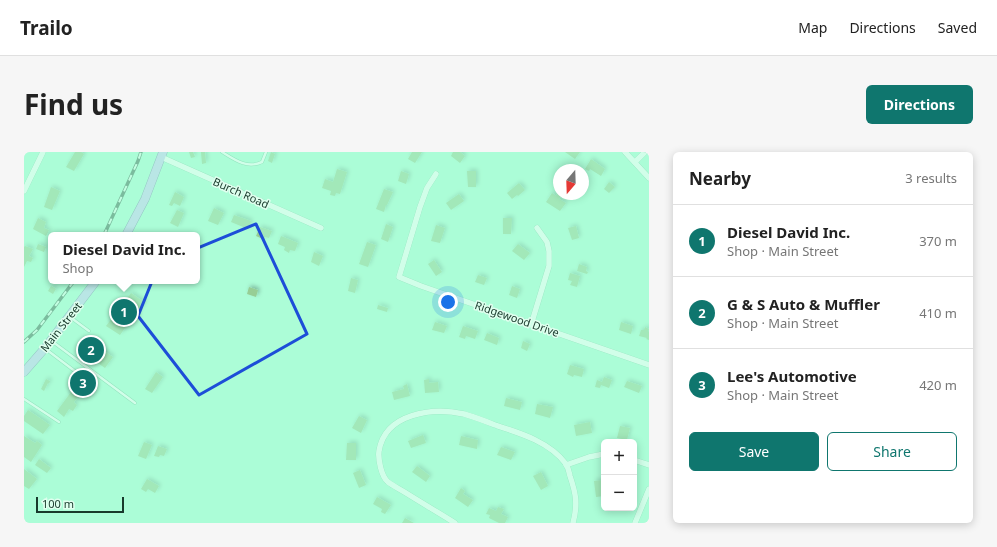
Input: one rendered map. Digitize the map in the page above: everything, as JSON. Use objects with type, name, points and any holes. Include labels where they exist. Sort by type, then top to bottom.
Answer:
[{"type":"main road","points":[[128,232],[145,199],[162,154]]},
{"type":"main road","name":"Main Street","points":[[24,372],[45,348],[94,284]]},
{"type":"street","points":[[24,191],[43,152]]},
{"type":"street","points":[[625,152],[649,178]]},
{"type":"street","points":[[635,162],[645,152]]},
{"type":"street","name":"Burch Road","points":[[162,154],[321,228]]},
{"type":"street","name":"Ridgewood Drive","points":[[436,174],[427,188],[420,207],[399,277],[649,365]]},
{"type":"street","points":[[531,324],[549,266],[549,251],[547,242],[537,228]]},
{"type":"street","points":[[455,523],[387,481],[381,469],[378,456],[380,444],[385,434],[397,422],[410,416],[444,411],[463,414],[529,437],[545,446],[555,452],[566,465],[575,491],[576,506],[573,523]]},
{"type":"street","points":[[566,465],[601,455]]},
{"type":"street","points":[[637,461],[649,465]]},
{"type":"street","points":[[635,523],[649,489]]},
{"type":"lane","points":[[222,152],[242,164],[250,165],[262,162],[266,152]]},
{"type":"lane","points":[[69,317],[89,331]]},
{"type":"lane","points":[[51,340],[135,403]]},
{"type":"lane","points":[[45,348],[76,372]]},
{"type":"lane","points":[[24,399],[59,422]]},
{"type":"highlighted area","points":[[256,224],[307,334],[199,395],[138,316],[159,264]]},
{"type":"building","points":[[75,152],[81,152],[84,154],[74,171],[66,167]]},
{"type":"building","points":[[189,152],[193,152],[195,157],[191,158]]},
{"type":"building","points":[[201,152],[205,152],[206,163],[202,164]]},
{"type":"building","points":[[271,152],[275,154],[272,163],[268,161]]},
{"type":"building","points":[[412,152],[422,152],[415,163],[408,159]]},
{"type":"building","points":[[453,152],[460,152],[465,156],[460,163],[451,156]]},
{"type":"building","points":[[565,152],[580,152],[575,159]]},
{"type":"building","points":[[591,159],[605,169],[601,176],[590,169],[589,171],[588,164]]},
{"type":"building","points":[[337,169],[347,172],[340,194],[336,193],[335,196],[330,195],[331,191],[322,188],[325,179],[333,182]]},
{"type":"building","points":[[401,171],[409,174],[406,184],[398,181]]},
{"type":"building","points":[[467,171],[476,171],[476,187],[468,187]]},
{"type":"building","points":[[609,182],[615,187],[609,193],[604,189]]},
{"type":"building","points":[[519,183],[525,190],[512,199],[507,193]]},
{"type":"building","points":[[51,187],[60,191],[52,210],[44,207]]},
{"type":"building","points":[[384,189],[393,192],[384,212],[376,209]]},
{"type":"building","points":[[175,192],[184,197],[180,206],[174,203],[172,206],[169,205]]},
{"type":"building","points":[[552,193],[553,200],[561,200],[566,203],[560,211],[546,202]]},
{"type":"building","points":[[459,194],[464,201],[451,210],[446,203]]},
{"type":"building","points":[[214,208],[224,213],[218,225],[208,221]]},
{"type":"building","points":[[177,210],[184,213],[178,227],[170,223]]},
{"type":"building","points":[[234,215],[251,221],[248,229],[231,222]]},
{"type":"building","points":[[38,218],[46,222],[44,228],[49,230],[46,236],[33,229]]},
{"type":"building","points":[[503,218],[512,218],[511,234],[503,234]]},
{"type":"building","points":[[386,224],[393,227],[388,242],[381,239]]},
{"type":"building","points":[[436,225],[445,228],[440,243],[431,241]]},
{"type":"building","points":[[576,226],[579,238],[572,240],[568,228]]},
{"type":"building","points":[[260,227],[272,231],[269,238],[265,237],[265,240],[256,236]]},
{"type":"building","points":[[281,236],[298,243],[295,251],[290,250],[289,253],[284,250],[285,247],[278,244]]},
{"type":"building","points":[[367,242],[376,245],[368,267],[359,264]]},
{"type":"building","points":[[38,244],[46,247],[44,252],[36,249]]},
{"type":"building","points":[[518,244],[530,253],[524,260],[512,251]]},
{"type":"building","points":[[24,247],[33,249],[29,256],[33,258],[31,262],[27,261],[24,267]]},
{"type":"building","points":[[314,252],[323,256],[319,266],[311,262]]},
{"type":"building","points":[[434,260],[442,272],[436,276],[428,264]]},
{"type":"building","points":[[579,264],[587,267],[587,274],[577,271]]},
{"type":"building","points":[[570,273],[580,276],[577,287],[570,285],[572,281],[568,280]]},
{"type":"building","points":[[478,275],[487,278],[484,285],[475,282]]},
{"type":"building","points":[[351,278],[358,280],[355,293],[348,291]]},
{"type":"building","points":[[51,286],[56,289],[53,294],[48,291]]},
{"type":"building","points":[[512,286],[520,289],[517,298],[509,295]]},
{"type":"building","points":[[249,287],[258,290],[256,297],[247,294]]},
{"type":"building","points":[[131,293],[144,302],[120,335],[106,326]]},
{"type":"building","points":[[378,305],[388,308],[387,312],[377,309]]},
{"type":"building","points":[[435,322],[447,326],[444,333],[432,330]]},
{"type":"building","points":[[621,322],[633,326],[631,334],[619,330]]},
{"type":"building","points":[[463,326],[478,331],[475,339],[466,336],[465,339],[459,337]]},
{"type":"building","points":[[645,327],[649,329],[649,340],[639,336],[641,330],[644,330]]},
{"type":"building","points":[[487,333],[499,338],[497,345],[484,340]]},
{"type":"building","points":[[523,341],[530,344],[527,351],[521,348]]},
{"type":"building","points":[[91,342],[113,357],[105,368],[83,353]]},
{"type":"building","points":[[570,365],[584,369],[582,377],[574,375],[573,377],[567,374]]},
{"type":"building","points":[[156,372],[163,377],[152,393],[145,389]]},
{"type":"building","points":[[85,373],[92,379],[86,388],[89,390],[85,394],[82,392],[74,402],[77,405],[73,411],[69,409],[64,417],[57,411]]},
{"type":"building","points":[[604,377],[612,380],[609,388],[601,385],[600,388],[595,387],[597,380],[602,382]]},
{"type":"building","points":[[46,379],[50,381],[44,391],[41,389]]},
{"type":"building","points":[[429,379],[429,383],[438,382],[439,392],[425,393],[424,380]]},
{"type":"building","points":[[627,381],[642,386],[639,393],[624,387]]},
{"type":"building","points":[[407,384],[410,396],[394,400],[392,392],[404,389],[403,386]]},
{"type":"building","points":[[506,398],[522,402],[520,410],[504,406]]},
{"type":"building","points":[[537,404],[553,407],[550,418],[535,414]]},
{"type":"building","points":[[28,410],[50,425],[43,434],[24,421],[24,416]]},
{"type":"building","points":[[359,416],[367,420],[361,433],[352,428]]},
{"type":"building","points":[[590,422],[592,433],[576,436],[574,425]]},
{"type":"building","points":[[620,426],[630,428],[627,439],[617,438]]},
{"type":"building","points":[[423,435],[426,443],[411,448],[408,441]]},
{"type":"building","points":[[24,436],[35,443],[37,441],[42,445],[31,462],[24,457]]},
{"type":"building","points":[[461,436],[478,440],[477,449],[459,445]]},
{"type":"building","points":[[144,442],[152,445],[146,459],[138,456]]},
{"type":"building","points":[[347,443],[356,443],[356,460],[346,460]]},
{"type":"building","points":[[158,446],[167,449],[164,456],[154,456]]},
{"type":"building","points":[[501,447],[515,452],[511,460],[497,455]]},
{"type":"building","points":[[39,459],[51,468],[47,473],[35,465]]},
{"type":"building","points":[[417,466],[430,476],[426,482],[412,472]]},
{"type":"building","points":[[24,469],[37,479],[29,489],[24,486]]},
{"type":"building","points":[[360,470],[366,485],[359,488],[353,473]]},
{"type":"building","points":[[541,472],[548,486],[541,490],[533,476]]},
{"type":"building","points":[[147,479],[159,486],[155,493],[148,489],[146,492],[141,489]]},
{"type":"building","points":[[601,480],[601,496],[596,497],[594,481]]},
{"type":"building","points":[[461,488],[465,491],[463,494],[473,500],[468,507],[455,498]]},
{"type":"building","points":[[377,497],[391,505],[385,514],[381,512],[382,509],[373,504]]},
{"type":"building","points":[[498,507],[504,509],[501,514],[508,517],[505,523],[499,523],[489,518],[490,515],[486,514],[489,508],[496,511]]},
{"type":"building","points":[[405,518],[414,523],[402,523]]},
{"type":"railway","points":[[105,232],[141,152]]},
{"type":"railway","points":[[24,342],[37,330],[72,284]]},
{"type":"place","name":"Diesel David Inc.","points":[[124,312]]},
{"type":"place","name":"G & S Auto & Muffler","points":[[91,350]]},
{"type":"place","name":"Lee's Automotive","points":[[83,383]]}]
